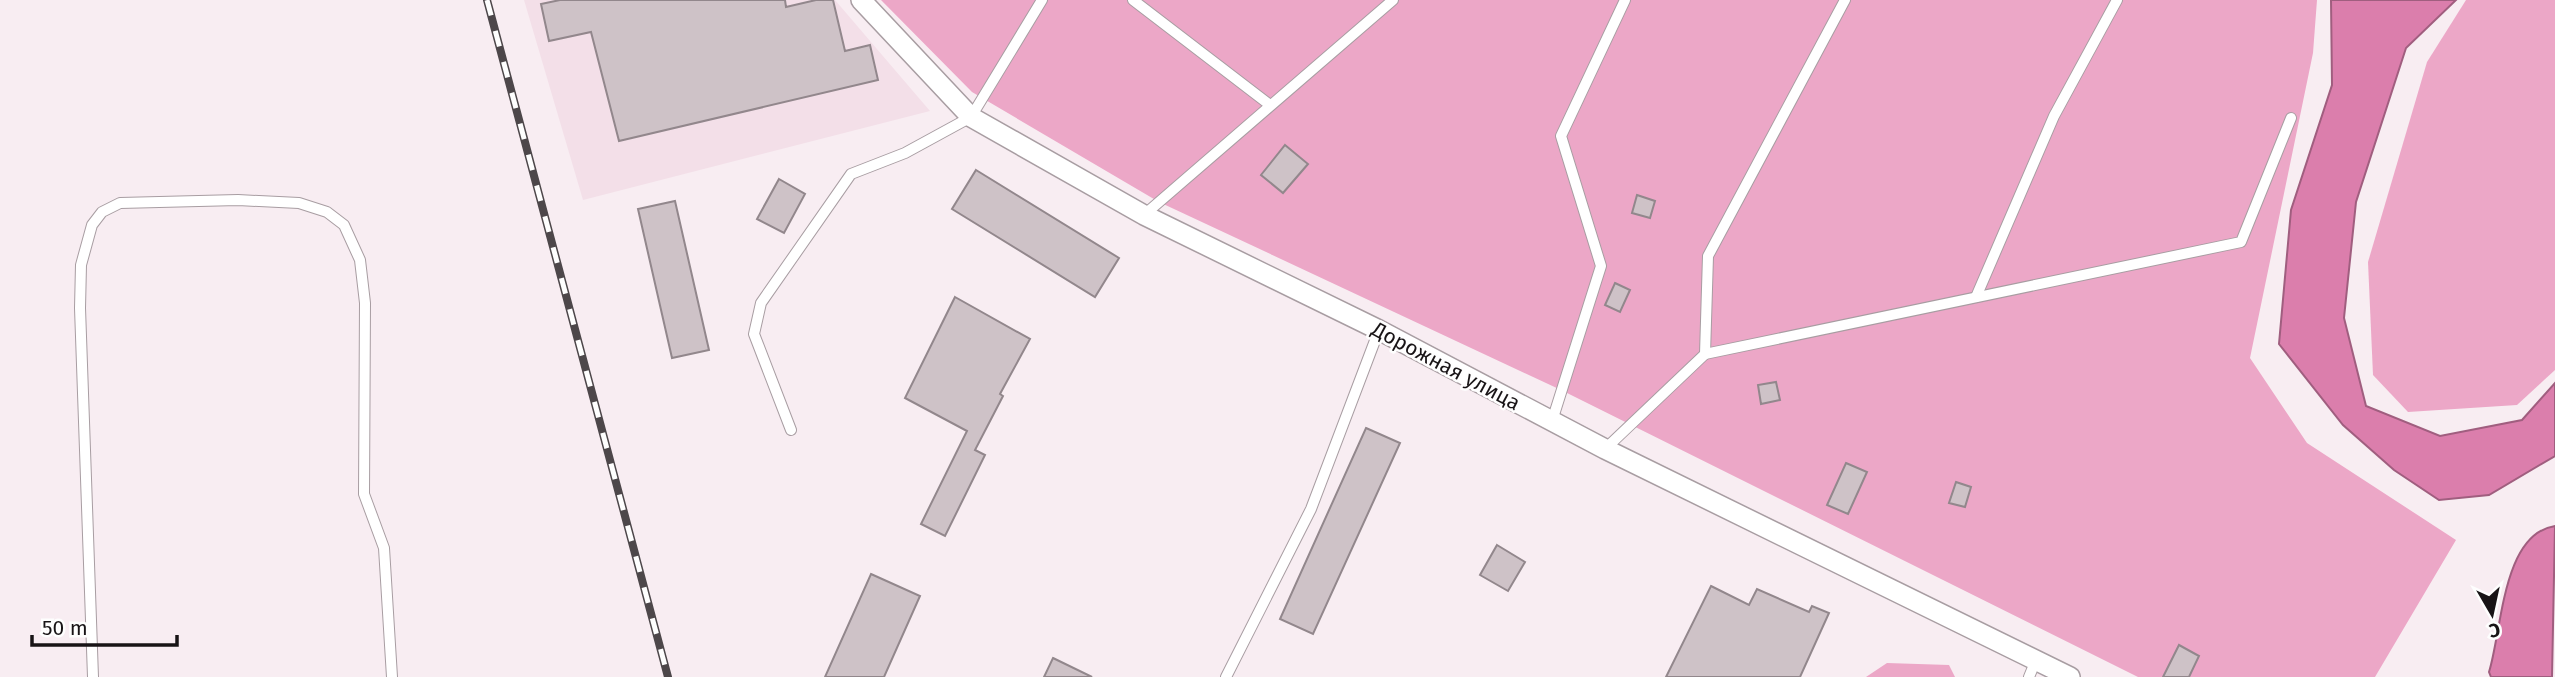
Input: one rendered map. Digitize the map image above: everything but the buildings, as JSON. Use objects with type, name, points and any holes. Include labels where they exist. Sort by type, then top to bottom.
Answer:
[{"type":"street","name":"Дорожная улица","points":[[861,0],[971,117],[1144,215],[1379,330],[2033,669],[2070,677]]},
{"type":"lane","points":[[791,430],[754,334],[761,303],[851,174],[905,153],[971,117],[1042,0]]},
{"type":"lane","points":[[1133,0],[1270,105]]},
{"type":"lane","points":[[1144,215],[1393,0]]},
{"type":"lane","points":[[1552,421],[1601,266],[1561,136],[1625,0]]},
{"type":"lane","points":[[1705,354],[1708,256],[1845,0]]},
{"type":"lane","points":[[1976,297],[2054,116],[2118,0]]},
{"type":"lane","points":[[1605,449],[1705,354],[2241,242],[2291,118]]},
{"type":"lane","points":[[93,677],[80,308],[81,265],[92,225],[102,212],[120,203],[238,200],[299,203],[327,212],[344,225],[353,238],[365,303],[364,494],[384,548],[392,677]]},
{"type":"lane","points":[[1226,677],[1311,509],[1379,330]]},
{"type":"shaded area","points":[[524,0],[835,0],[930,111],[583,200]]},
{"type":"shaded area","points":[[881,0],[2317,0],[2313,53],[2250,358],[2307,443],[2456,540],[2375,677],[2138,677],[1561,390],[1159,202],[972,92]]},
{"type":"shaded area","points":[[2331,0],[2456,0],[2406,48],[2356,202],[2344,318],[2366,406],[2440,436],[2522,420],[2555,383],[2555,456],[2489,495],[2439,500],[2394,470],[2343,425],[2279,344],[2291,210],[2332,85]]},
{"type":"shaded area","points":[[2466,0],[2555,0],[2555,370],[2517,405],[2408,412],[2373,375],[2368,262],[2427,62]]},
{"type":"shaded area","points":[[2555,526],[2552,677],[2491,677],[2489,672],[2514,565],[2524,546],[2537,533]]},
{"type":"shaded area","points":[[1887,663],[1949,665],[1955,677],[1866,677]]},
{"type":"railway","points":[[487,0],[668,677]]}]
